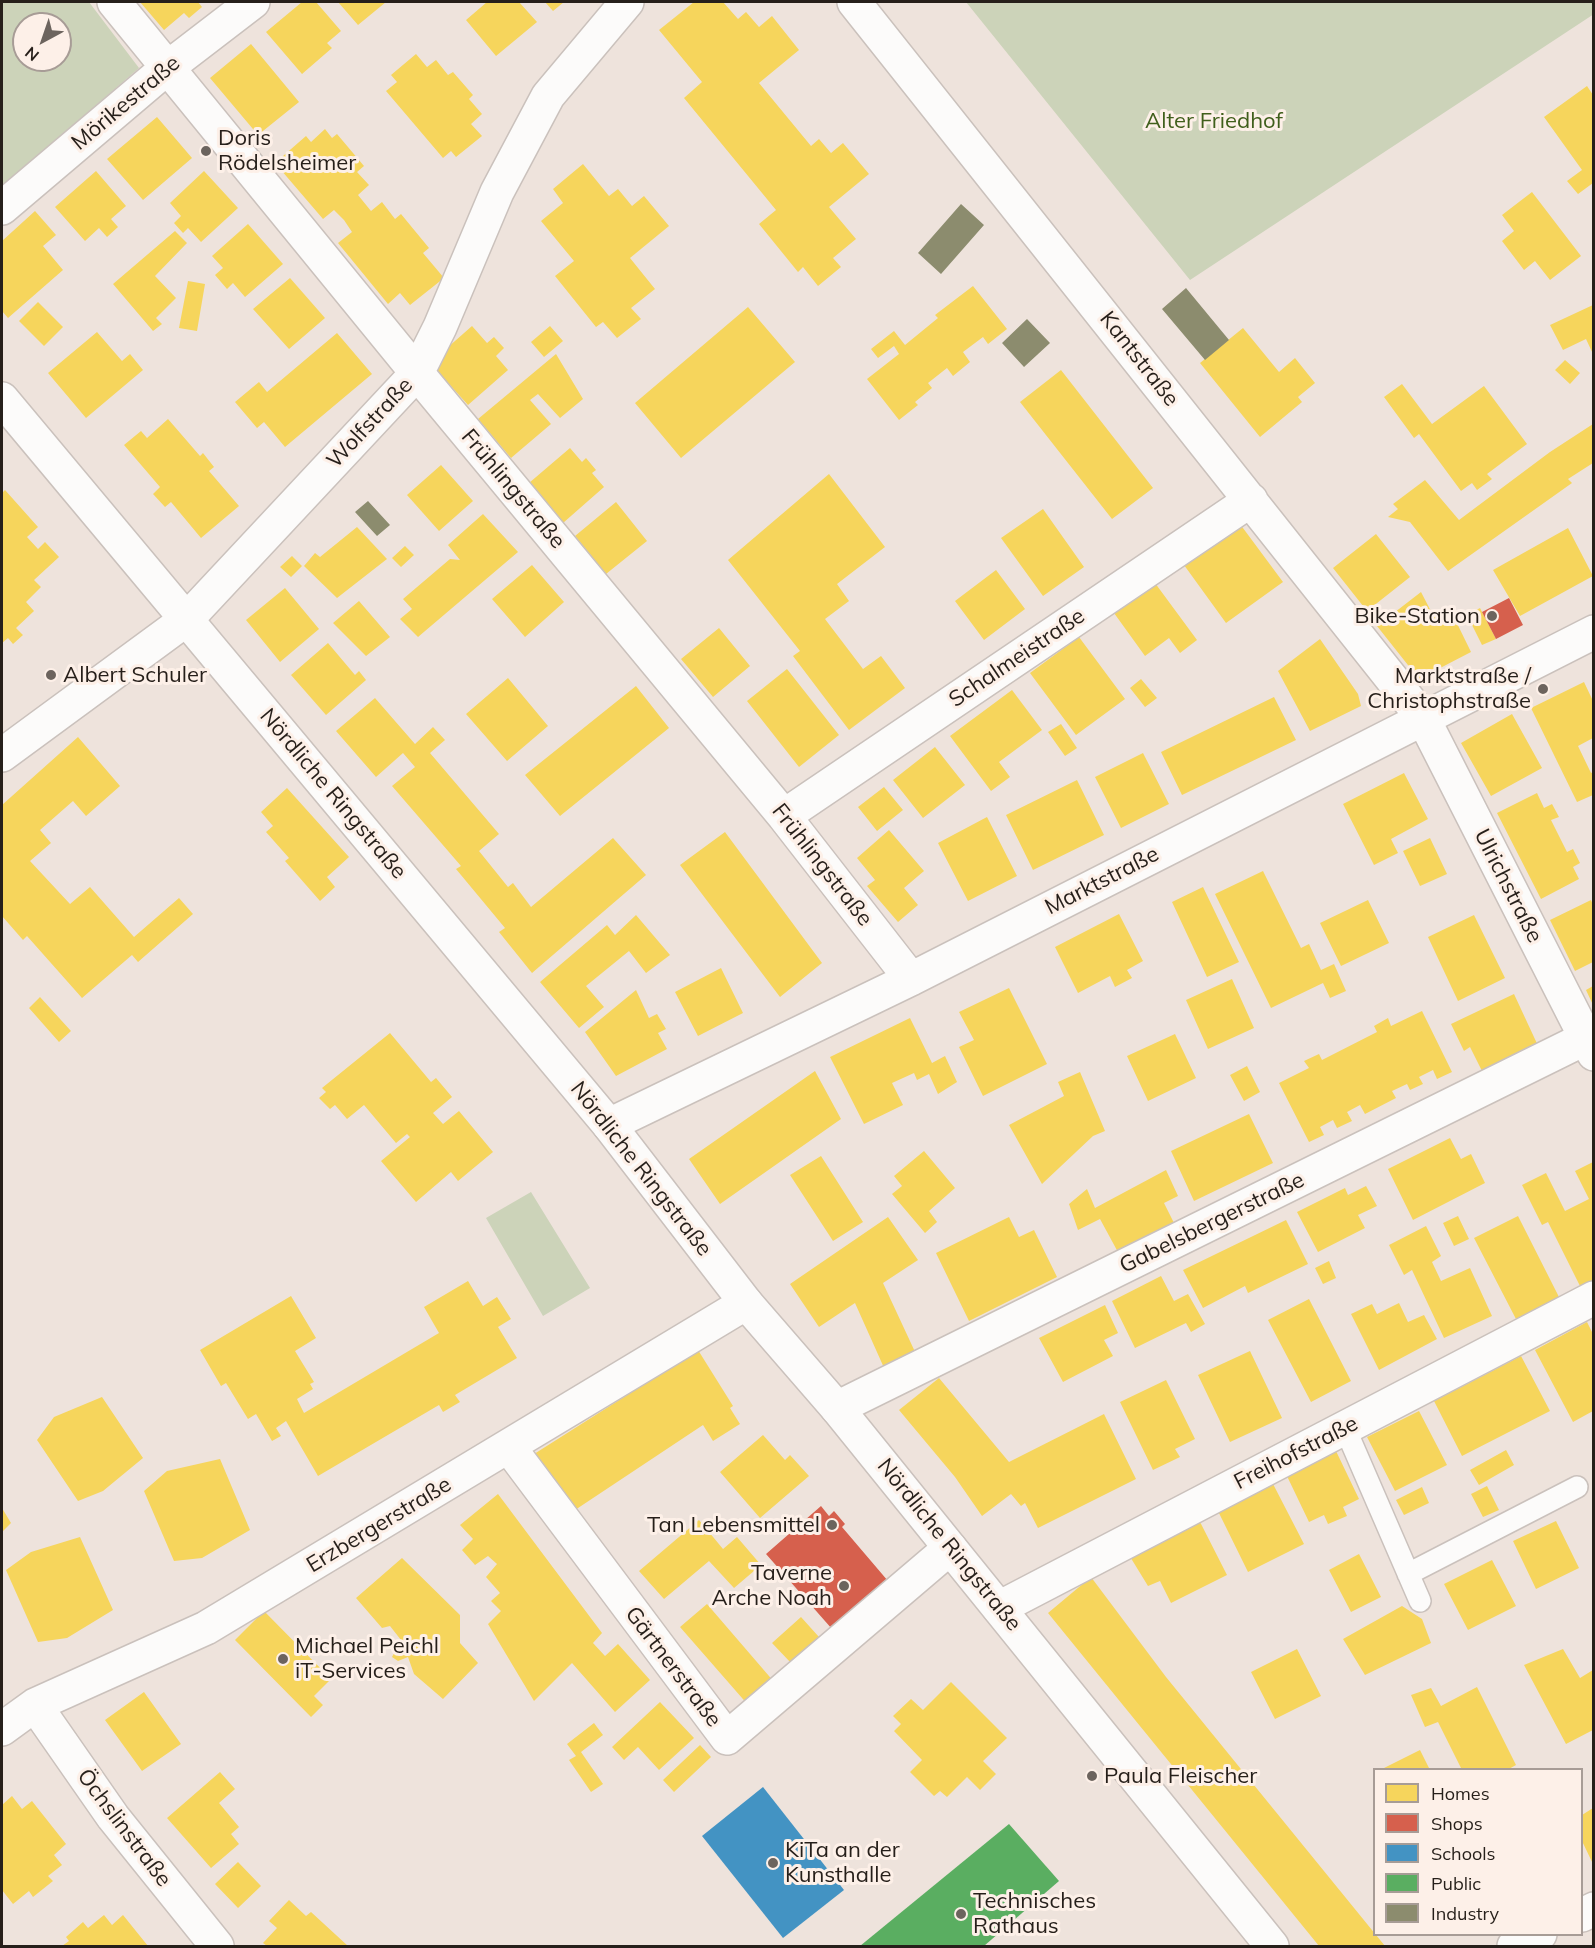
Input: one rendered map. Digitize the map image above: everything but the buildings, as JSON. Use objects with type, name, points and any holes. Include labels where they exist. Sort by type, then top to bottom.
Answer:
[{"type":"street","name":"Frühlingstraße","points":[[114,2],[417,373],[784,816],[911,979]]},
{"type":"street","name":"Mörikestraße","points":[[2,208],[167,68],[253,2]]},
{"type":"street","name":"Wolfstraße","points":[[2,755],[188,619],[417,373],[440,327],[497,192],[548,96],[627,2]]},
{"type":"street","name":"Kantstraße","points":[[854,2],[1423,718]]},
{"type":"street","name":"Nördliche Ringstraße","points":[[2,399],[609,1125],[746,1303],[837,1408],[1272,1947]]},
{"type":"street","name":"Schalmeistraße","points":[[784,816],[1251,500]]},
{"type":"street","name":"Marktstraße","points":[[609,1125],[911,979],[1593,632]]},
{"type":"street","name":"Ulrichstraße","points":[[1423,718],[1590,1046]]},
{"type":"street","name":"Gabelsbergerstraße","points":[[837,1408],[1590,1046]]},
{"type":"street","name":"Freihofstraße","points":[[999,1608],[1593,1298]]},
{"type":"street","name":"Erzbergerstraße","points":[[2,1729],[35,1705],[206,1628],[746,1303]]},
{"type":"street","name":"Gärtnerstraße","points":[[509,1447],[727,1738],[950,1548]]},
{"type":"street","name":"Öchslinstraße","points":[[35,1705],[113,1816],[217,1947]]},
{"type":"street","points":[[1514,1947],[1538,1936]]},
{"type":"lane","points":[[1345,1428],[1419,1601]]},
{"type":"lane","points":[[1408,1574],[1577,1487]]},
{"type":"green space","points":[[2,2],[89,2],[139,68],[2,187]]},
{"type":"green space","name":"Alter Friedhof","points":[[966,2],[1593,2],[1594,14],[1190,280]]},
{"type":"green space","points":[[531,1192],[590,1288],[543,1316],[486,1218]]},
{"type":"place","name":"Doris Rödelsheimer","points":[[206,151]]},
{"type":"place","name":"Bike-Station","points":[[1492,616]]},
{"type":"place","name":"Albert Schuler","points":[[51,675]]},
{"type":"place","name":"Marktstraße / Christophstraße","points":[[1543,689]]},
{"type":"place","name":"Tan Lebensmittel","points":[[832,1525]]},
{"type":"place","name":"Taverne Arche Noah","points":[[844,1586]]},
{"type":"place","name":"Michael Peichl iT-Services","points":[[283,1659]]},
{"type":"place","name":"Paula Fleischer","points":[[1092,1776]]},
{"type":"place","name":"KiTa an der Kunsthalle","points":[[773,1863]]},
{"type":"place","name":"Technisches Rathaus","points":[[961,1914]]}]
